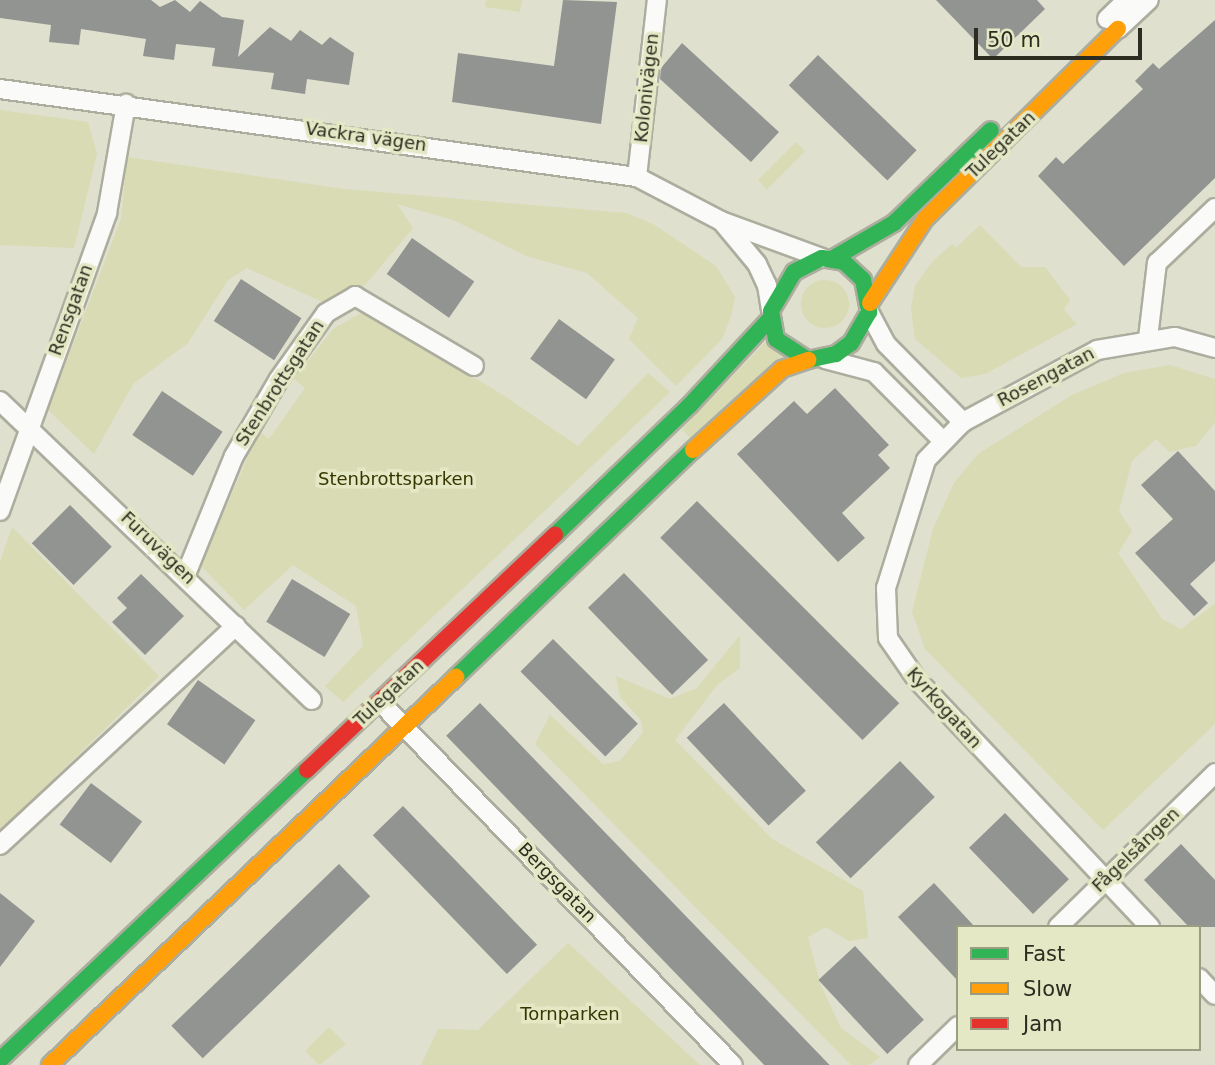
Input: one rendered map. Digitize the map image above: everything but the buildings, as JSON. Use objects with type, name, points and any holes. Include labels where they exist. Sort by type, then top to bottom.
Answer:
[{"type":"street","name":"Kolonivägen","points":[[637,177],[657,0]]},
{"type":"street","name":"Tulegatan","points":[[869,307],[925,219],[1113,24],[1127,0]]},
{"type":"street","name":"Tulegatan","points":[[827,258],[894,223],[1113,24],[1149,0]]},
{"type":"street","name":"Vackra vägen","points":[[0,89],[126,104],[637,177],[721,221],[827,258]]},
{"type":"street","name":"Rensgatan","points":[[0,511],[29,424],[107,213],[126,104]]},
{"type":"street","points":[[1148,338],[1157,263],[1215,208]]},
{"type":"street","name":"Vackra vägen","points":[[721,221],[757,264],[767,285],[770,315]]},
{"type":"street","points":[[942,440],[874,372],[816,360],[785,349],[770,315],[794,272],[827,258],[844,262],[863,280],[869,307],[887,344],[963,422]]},
{"type":"street","name":"Stenbrottsgatan","points":[[186,574],[234,456],[279,379],[326,313],[355,296],[474,366]]},
{"type":"street","points":[[816,360],[851,343],[869,307]]},
{"type":"street","name":"Tulegatan","points":[[7,1060],[699,396],[770,315]]},
{"type":"street","name":"Rosengatan","points":[[942,440],[963,422],[1097,350],[1148,338],[1175,337],[1215,348]]},
{"type":"street","name":"Tulegatan","points":[[50,1065],[752,394],[782,369],[816,360]]},
{"type":"street","name":"Furuvägen","points":[[0,401],[29,424],[186,574],[312,700]]},
{"type":"street","name":"Kyrkogatan","points":[[942,440],[926,460],[890,570],[884,613],[888,638],[917,680],[1148,925]]},
{"type":"street","points":[[0,845],[236,626]]},
{"type":"street","name":"Bergsgatan","points":[[380,702],[733,1065]]},
{"type":"street","name":"Fågelsången","points":[[1060,925],[1215,773]]},
{"type":"street","points":[[1201,980],[1215,995]]},
{"type":"street","points":[[918,1065],[956,1028]]},
{"type":"green space","points":[[486,0],[522,0],[520,12],[485,7]]},
{"type":"green space","points":[[0,110],[88,122],[97,154],[74,248],[0,245]]},
{"type":"green space","points":[[796,142],[805,151],[767,189],[758,180]]},
{"type":"green space","points":[[127,157],[344,189],[626,213],[653,224],[716,266],[735,297],[731,316],[722,339],[676,386],[629,339],[638,318],[587,273],[526,256],[453,220],[397,204],[413,228],[365,285],[323,302],[247,268],[228,280],[188,343],[133,384],[94,454],[48,410],[121,219]]},
{"type":"green space","points":[[980,225],[1021,267],[1045,267],[1070,300],[1064,310],[1077,324],[985,374],[961,378],[915,339],[911,309],[915,286],[932,262],[952,244],[956,248]]},
{"type":"green space","points":[[825,280],[842,287],[849,304],[842,321],[825,328],[808,321],[801,304],[808,287]]},
{"type":"green space","name":"Stenbrottsparken","points":[[363,312],[503,395],[578,446],[648,373],[670,392],[343,702],[325,686],[363,646],[356,606],[293,565],[244,610],[201,566],[259,431],[269,439],[305,388],[294,379],[333,329]]},
{"type":"green space","points":[[768,339],[786,356],[694,442],[682,429]]},
{"type":"green space","points":[[1170,365],[1215,379],[1215,422],[1196,446],[1169,452],[1156,439],[1132,461],[1119,511],[1132,531],[1118,553],[1162,619],[1181,629],[1215,604],[1215,724],[1103,830],[925,649],[912,612],[933,529],[954,483],[978,454],[1072,395],[1124,373]]},
{"type":"green space","points":[[12,527],[159,676],[0,831],[0,562]]},
{"type":"green space","points":[[740,635],[740,668],[717,685],[675,740],[772,839],[863,891],[868,938],[849,941],[826,927],[808,937],[821,986],[841,1028],[880,1057],[869,1065],[851,1065],[535,744],[550,715],[603,764],[620,761],[643,732],[641,720],[620,697],[616,676],[670,699],[697,688]]},
{"type":"green space","name":"Tornparken","points":[[568,943],[700,1065],[421,1065],[438,1029],[478,1030]]},
{"type":"green space","points":[[329,1027],[346,1044],[319,1065],[305,1051]]},
{"type":"traffic: fast","points":[[832,259],[894,223],[991,130]]},
{"type":"traffic: fast","points":[[822,258],[844,262],[863,280],[869,312],[851,343],[836,354],[808,360],[776,339],[771,311],[794,272],[822,258]]},
{"type":"traffic: fast","points":[[555,535],[690,405],[770,319]]},
{"type":"traffic: fast","points":[[456,677],[693,450]]},
{"type":"traffic: fast","points":[[0,1060],[307,770]]},
{"type":"traffic: slow","points":[[870,303],[925,219],[1118,29]]},
{"type":"traffic: slow","points":[[693,450],[782,369],[808,360]]},
{"type":"traffic: slow","points":[[50,1065],[456,677]]},
{"type":"traffic: jam","points":[[307,770],[555,535]]}]
